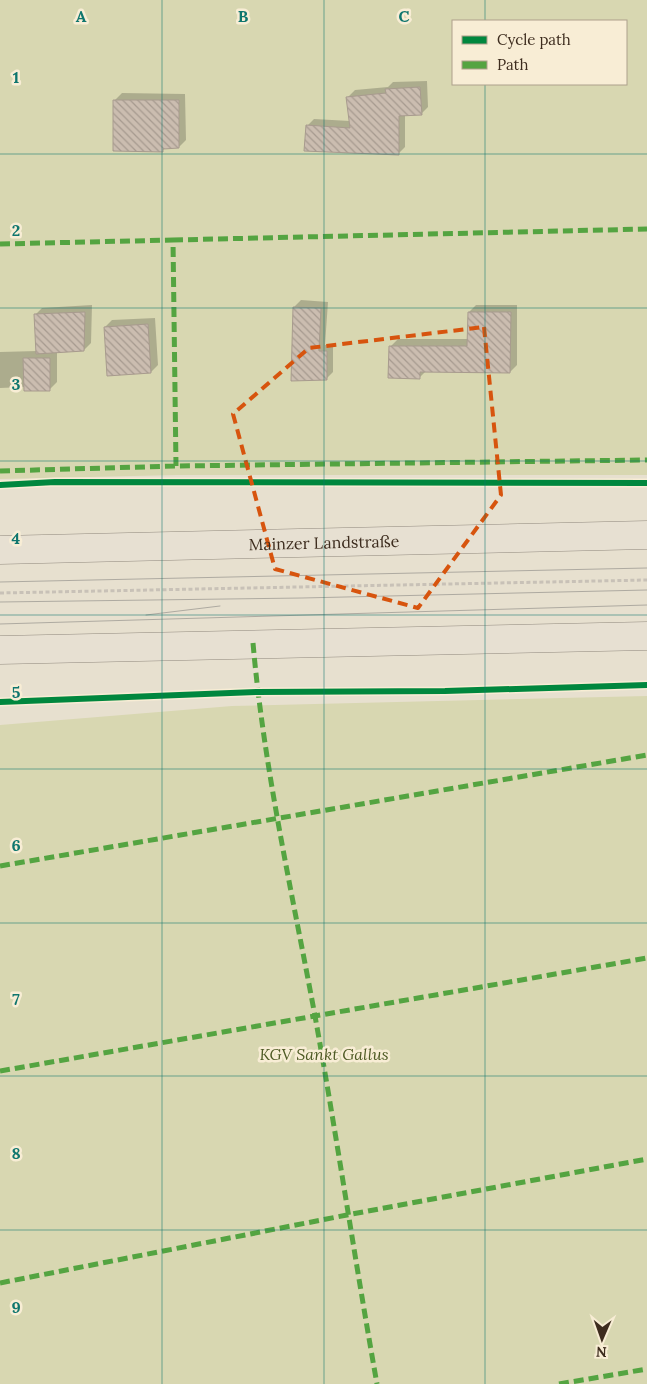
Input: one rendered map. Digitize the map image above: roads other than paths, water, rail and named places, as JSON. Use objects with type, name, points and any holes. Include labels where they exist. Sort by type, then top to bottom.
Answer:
[{"type":"main road","name":"Mainzer Landstraße","points":[[0,550],[647,535]]},
{"type":"main road","points":[[0,650],[647,636]]},
{"type":"tram line","points":[[0,582],[647,568]]},
{"type":"tram line","points":[[0,602],[302,598],[647,590]]},
{"type":"tram line","points":[[0,624],[647,605]]},
{"type":"tram line","points":[[146,615],[220,606]]},
{"type":"park label","name":"KGV Sankt Gallus","points":[[324,1054]]}]
